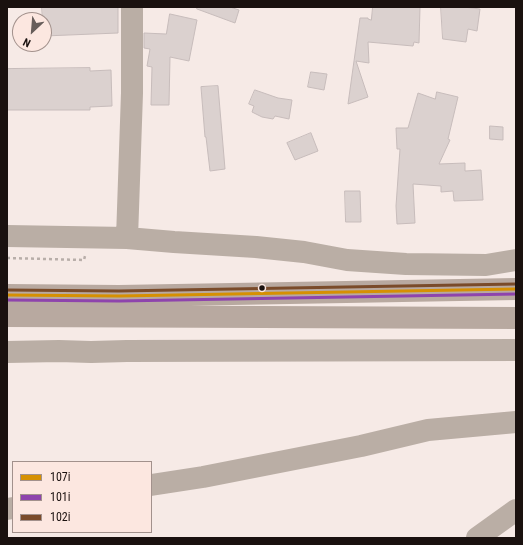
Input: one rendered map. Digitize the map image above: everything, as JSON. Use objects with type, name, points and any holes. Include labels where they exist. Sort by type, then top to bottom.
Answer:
[{"type":"highway","points":[[7,295],[119,296],[516,290]]},
{"type":"highway","points":[[7,316],[516,318]]},
{"type":"street","points":[[127,238],[132,93],[132,7]]},
{"type":"street","points":[[7,236],[127,238],[256,247],[304,252],[347,260],[406,264],[486,265],[516,260]]},
{"type":"street","points":[[7,352],[516,350]]},
{"type":"street","points":[[152,485],[203,477],[361,446],[428,430],[516,422]]},
{"type":"street","points":[[477,538],[516,510]]},
{"type":"building","points":[[42,7],[118,7],[118,33],[52,36],[52,12],[42,12]]},
{"type":"building","points":[[197,7],[230,7],[239,10],[235,23],[197,9]]},
{"type":"building","points":[[373,7],[420,7],[419,43],[414,42],[413,46],[368,42],[369,63],[356,61],[368,97],[348,104],[360,18],[368,18],[371,20]]},
{"type":"building","points":[[441,7],[480,9],[477,31],[468,29],[466,42],[443,39]]},
{"type":"building","points":[[170,14],[197,20],[189,61],[170,57],[169,105],[151,105],[152,67],[147,66],[150,49],[144,48],[144,33],[166,34]]},
{"type":"building","points":[[90,68],[90,71],[111,70],[112,106],[90,107],[90,110],[7,110],[7,69]]},
{"type":"building","points":[[311,72],[327,74],[324,90],[308,87]]},
{"type":"building","points":[[218,86],[225,169],[210,171],[205,137],[201,87]]},
{"type":"building","points":[[255,90],[278,98],[292,100],[289,119],[275,116],[273,119],[262,117],[252,112],[254,106],[249,104]]},
{"type":"building","points":[[437,92],[458,97],[448,139],[450,140],[439,164],[465,163],[465,171],[481,170],[483,200],[454,201],[453,191],[441,192],[441,186],[413,184],[415,223],[397,224],[396,206],[400,149],[397,149],[396,128],[408,128],[418,93],[435,99]]},
{"type":"building","points":[[490,126],[503,127],[503,140],[490,139]]},
{"type":"building","points":[[311,133],[318,151],[295,160],[287,143]]},
{"type":"building","points":[[345,191],[360,191],[361,222],[346,222]]},
{"type":"transit line","name":"102i","points":[[7,290],[119,291],[516,284]]},
{"type":"transit line","name":"107i","points":[[7,295],[119,296],[516,289]]},
{"type":"transit line","name":"101i","points":[[7,300],[119,301],[516,294]]}]
